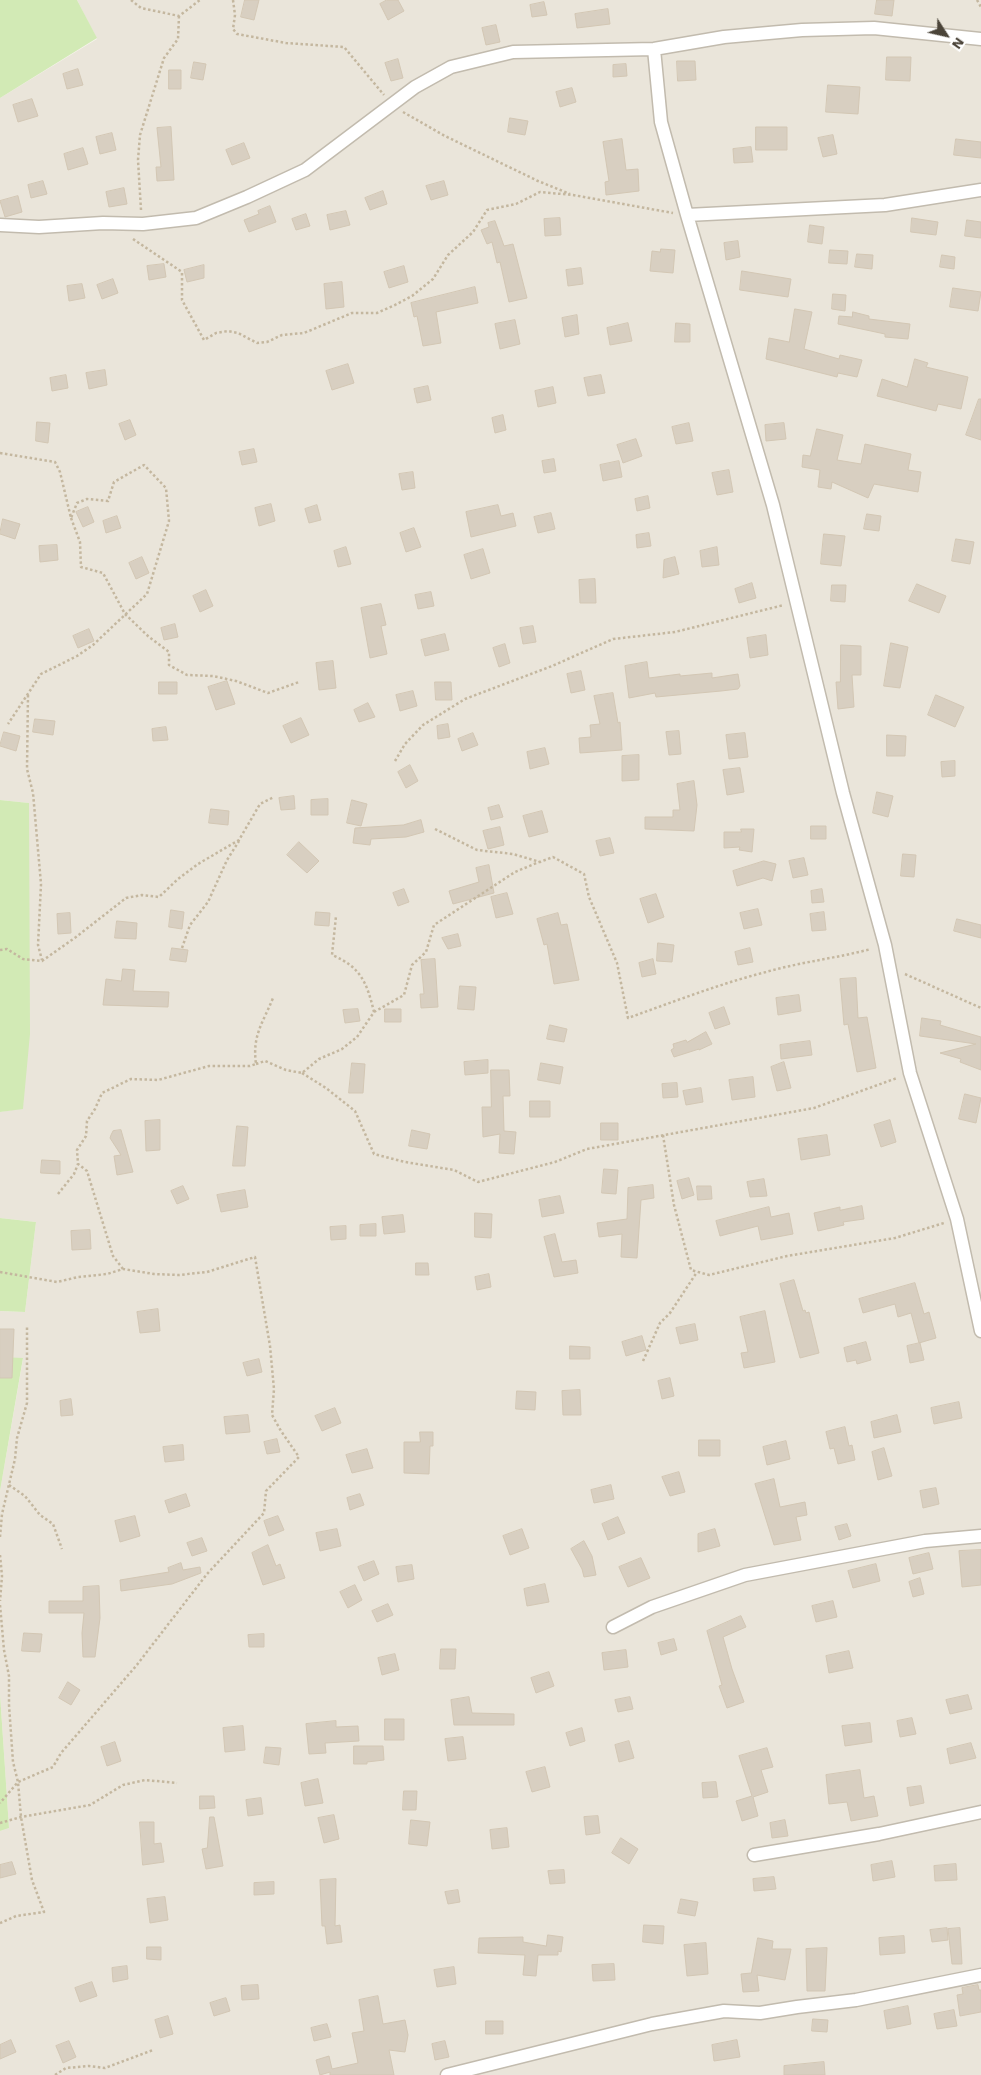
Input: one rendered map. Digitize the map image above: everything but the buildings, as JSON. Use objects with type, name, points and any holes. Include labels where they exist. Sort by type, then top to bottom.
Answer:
[{"type":"street","points":[[0,225],[39,227],[103,223],[143,224],[196,218],[305,170],[415,87],[452,67],[513,52],[654,49],[724,37],[811,30],[874,28],[981,39]]},
{"type":"street","points":[[654,49],[661,122],[773,505],[798,601],[843,793],[885,945],[910,1073],[957,1219],[978,1303],[981,1331]]},
{"type":"street","points":[[687,215],[885,205],[981,190]]},
{"type":"street","points":[[613,1627],[652,1607],[745,1575],[925,1541],[981,1536]]},
{"type":"street","points":[[754,1855],[879,1834],[981,1812]]},
{"type":"street","points":[[447,2075],[652,2024],[724,2011],[760,2013],[856,2000],[981,1975]]},
{"type":"path","points":[[131,0],[141,8],[179,16],[200,0]]},
{"type":"path","points":[[233,0],[236,15],[233,29]]},
{"type":"path","points":[[977,0],[981,8]]},
{"type":"path","points":[[143,224],[138,160],[140,135],[164,58],[178,39],[179,16]]},
{"type":"path","points":[[131,237],[182,272],[182,300],[204,340],[216,333],[228,331],[238,333],[257,343],[267,342],[282,335],[304,333],[352,312],[377,312],[412,296],[433,279],[448,256],[473,232],[486,210],[516,204],[540,192],[573,195],[687,215]]},
{"type":"path","points":[[0,453],[55,462],[60,472],[71,518],[80,542],[82,567],[103,573],[125,614],[149,637],[169,652],[169,665],[187,675],[213,676],[236,681],[268,692],[299,682]]},
{"type":"path","points":[[8,724],[41,674],[77,656],[93,645],[147,594],[169,521],[166,488],[144,465],[114,482],[108,501],[87,500],[77,504],[71,518]]},
{"type":"path","points":[[395,761],[405,744],[423,725],[465,699],[552,666],[613,639],[675,632],[798,601]]},
{"type":"path","points":[[28,694],[27,769],[33,793],[42,884],[38,945],[42,961]]},
{"type":"path","points":[[182,948],[190,925],[208,902],[227,860],[260,804],[274,796]]},
{"type":"path","points":[[435,829],[477,850],[513,854],[540,862]]},
{"type":"path","points":[[0,950],[7,949],[23,959],[42,961],[126,898],[142,895],[159,897],[198,864],[240,840]]},
{"type":"path","points":[[302,1073],[319,1059],[342,1049],[357,1037],[374,1012],[404,995],[412,965],[426,952],[434,926],[514,872],[553,857],[584,874],[589,897],[617,963],[628,1018],[767,971],[834,958],[885,945]]},
{"type":"path","points":[[336,916],[332,955],[349,962],[364,981],[374,1012]]},
{"type":"path","points":[[888,961],[908,976],[981,1008]]},
{"type":"path","points":[[256,1064],[254,1050],[258,1029],[273,998]]},
{"type":"path","points":[[58,1194],[74,1174],[78,1164],[77,1150],[86,1136],[87,1121],[102,1094],[132,1079],[158,1080],[209,1066],[250,1066],[265,1061],[286,1070],[302,1073],[326,1088],[355,1111],[374,1154],[405,1162],[454,1170],[478,1182],[555,1162],[587,1149],[814,1108],[871,1089],[910,1073]]},
{"type":"path","points":[[663,1135],[674,1206],[691,1270],[697,1272],[709,1275],[788,1256],[895,1238],[957,1219]]},
{"type":"path","points":[[78,1164],[87,1171],[114,1256],[124,1269]]},
{"type":"path","points":[[0,1272],[57,1282],[78,1277],[107,1274],[124,1269],[154,1274],[179,1275],[207,1272],[255,1258],[270,1346],[274,1389],[272,1416],[280,1431],[300,1457],[266,1491],[264,1513],[207,1574],[136,1666],[61,1753],[53,1767],[18,1782],[0,1803]]},
{"type":"path","points":[[643,1361],[660,1323],[670,1313],[697,1272]]},
{"type":"path","points":[[0,1537],[2,1514],[17,1438],[27,1403],[27,1326]]},
{"type":"path","points":[[9,1485],[25,1496],[40,1515],[53,1524],[62,1549]]},
{"type":"path","points":[[0,1555],[2,1576],[0,1603],[4,1650],[9,1676],[13,1762],[18,1782],[21,1817],[32,1880],[44,1912],[16,1916],[0,1923]]},
{"type":"path","points":[[0,1823],[21,1817],[90,1805],[122,1785],[145,1780],[177,1783]]},
{"type":"path","points":[[55,2075],[66,2068],[89,2066],[105,2068],[153,2050]]},
{"type":"shaded area","points":[[77,0],[981,0],[981,2075],[0,2075],[0,1831],[9,1828],[0,1694],[0,1491],[23,1359],[0,1357],[0,1311],[25,1312],[36,1222],[0,1218],[0,1112],[23,1108],[29,803],[0,800],[0,98],[97,39]]},
{"type":"green space","points":[[0,0],[77,0],[97,38],[0,98]]},
{"type":"green space","points":[[0,800],[29,803],[30,1034],[23,1109],[0,1112]]},
{"type":"green space","points":[[0,1218],[36,1222],[25,1312],[0,1311]]},
{"type":"green space","points":[[0,1357],[23,1358],[0,1491]]},
{"type":"green space","points":[[0,1694],[9,1828],[0,1831]]}]
